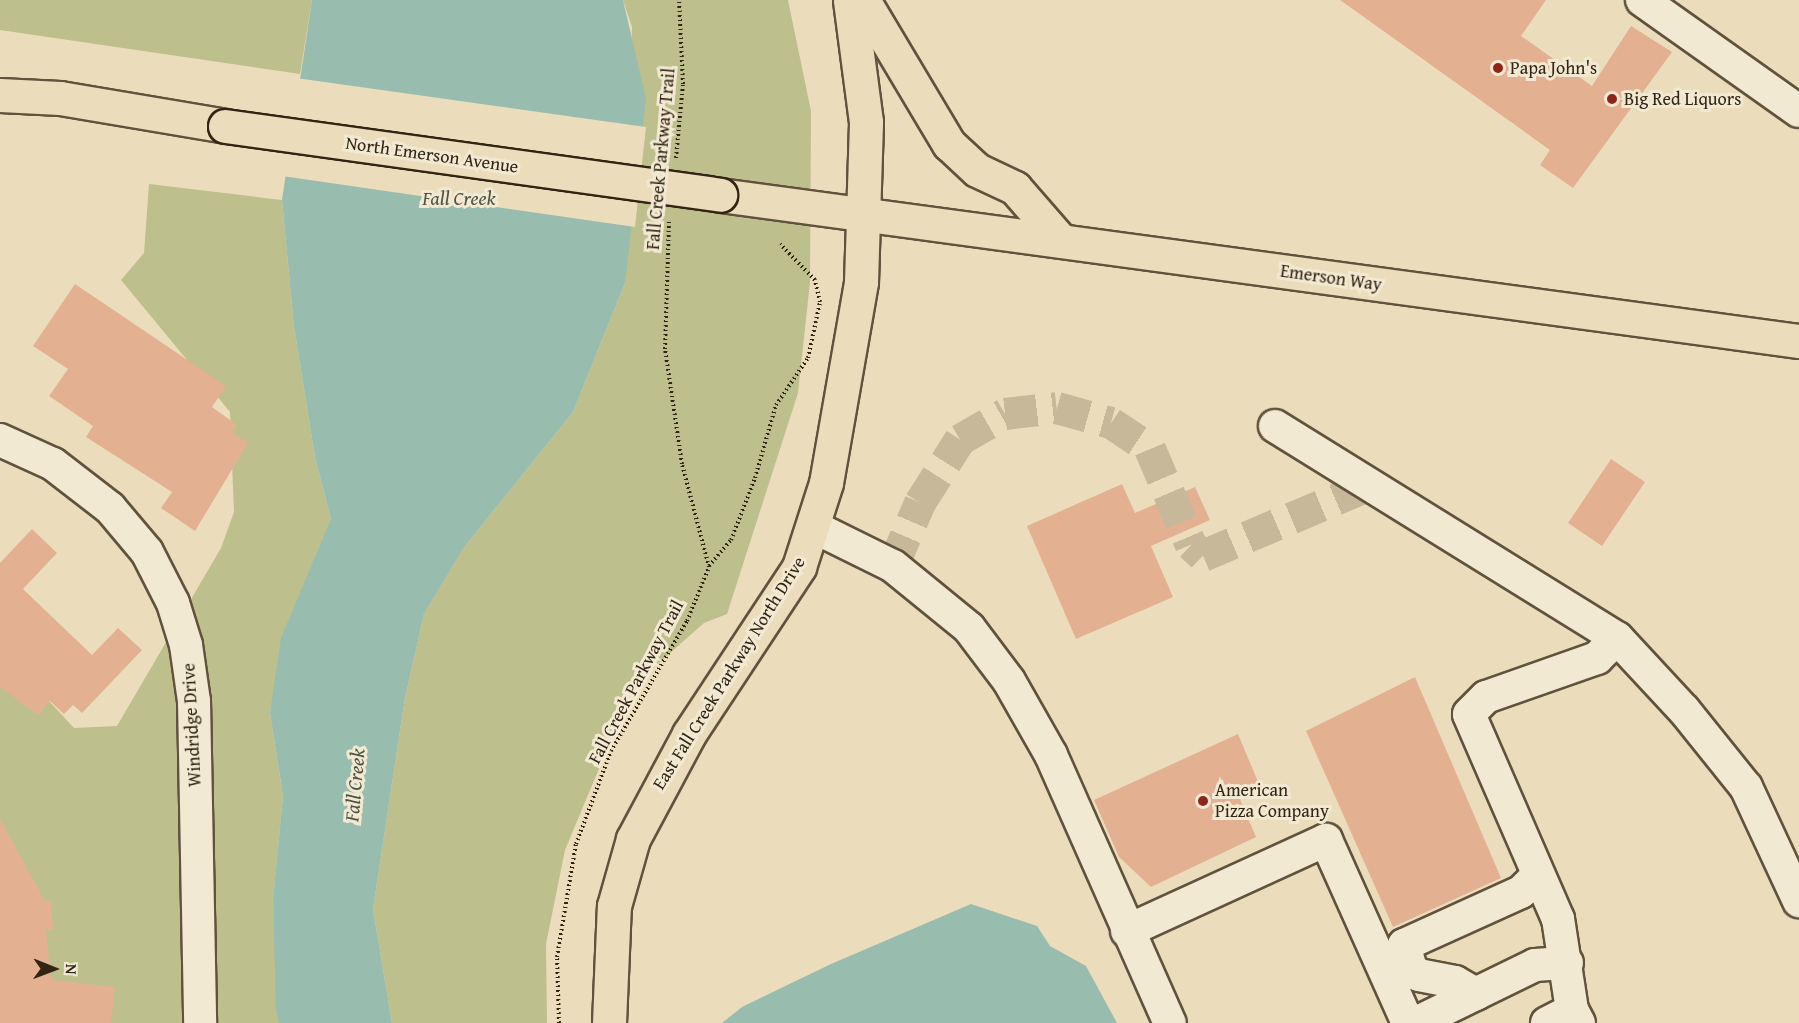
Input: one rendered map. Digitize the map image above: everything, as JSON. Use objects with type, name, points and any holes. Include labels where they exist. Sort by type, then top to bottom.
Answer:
[{"type":"main road","name":"East Fall Creek Parkway North Drive","points":[[609,1023],[614,906],[633,839],[688,734],[799,567],[814,527],[848,367],[861,282],[866,122],[850,0]]},
{"type":"main road","points":[[863,0],[949,144],[977,171],[1015,188],[1061,241]]},
{"type":"main road","name":"North Emerson Avenue","points":[[0,95],[60,98],[225,126],[864,214]]},
{"type":"main road","name":"Emerson Way","points":[[864,214],[1799,341]]},
{"type":"street","points":[[1642,0],[1799,111]]},
{"type":"street","points":[[1275,426],[1617,638],[1684,710],[1746,787],[1799,901]]},
{"type":"street","name":"Windridge Drive","points":[[0,440],[53,464],[110,508],[147,552],[173,603],[186,645],[194,701],[200,1023]]},
{"type":"street","points":[[814,527],[893,566],[969,628],[1009,681],[1051,756],[1127,931],[1170,1023]]},
{"type":"street","points":[[1566,1019],[1567,963],[1558,919],[1469,714],[1486,697],[1596,658],[1617,638]]},
{"type":"street","points":[[1127,931],[1326,840],[1408,1023]]},
{"type":"street","points":[[1476,994],[1455,982],[1419,975],[1411,969],[1404,945],[1521,892],[1538,875]]},
{"type":"street","points":[[1416,1023],[1535,965],[1567,963]]},
{"type":"path","name":"Fall Creek Parkway Trail","points":[[675,167],[683,84],[679,0]]},
{"type":"path","name":"Fall Creek Parkway Trail","points":[[669,212],[665,349],[682,464],[709,567]]},
{"type":"path","name":"Fall Creek Parkway Trail","points":[[559,1023],[557,957],[576,844],[611,751],[687,621],[709,567],[731,540],[776,405],[808,358],[820,302],[815,280],[780,244]]},
{"type":"green space","points":[[0,0],[312,0],[300,74],[0,30]]},
{"type":"green space","points":[[623,0],[788,0],[811,111],[810,282],[798,393],[727,614],[704,623],[634,685],[565,850],[546,944],[547,1023],[392,1023],[373,909],[405,698],[424,614],[465,546],[573,412],[625,283],[632,27]]},
{"type":"green space","points":[[149,184],[282,200],[294,327],[315,457],[331,519],[270,713],[283,796],[273,900],[279,1023],[0,1023],[0,648],[74,728],[117,726],[221,548],[234,512],[230,412],[121,280],[144,253]]},
{"type":"water","name":"Fall Creek","points":[[312,0],[623,0],[646,99],[625,283],[573,412],[465,546],[424,614],[405,698],[373,909],[392,1023],[279,1023],[276,1009],[273,899],[283,796],[270,713],[281,638],[331,519],[315,457],[294,327],[282,200]]},
{"type":"water","points":[[971,904],[1037,926],[1050,946],[1086,966],[1117,1023],[722,1023],[742,1007],[831,964]]},
{"type":"pier","points":[[296,78],[646,127],[635,227],[282,176]]},
{"type":"building","points":[[1340,0],[1546,0],[1521,36],[1592,86],[1631,26],[1672,52],[1573,188],[1540,165],[1550,150]]},
{"type":"building","points":[[75,284],[226,386],[212,407],[237,425],[232,432],[248,443],[195,531],[161,508],[172,492],[86,437],[93,426],[49,396],[68,369],[33,346]]},
{"type":"building","points":[[1611,459],[1645,482],[1602,546],[1568,523]]},
{"type":"building","points":[[1122,484],[1135,513],[1195,487],[1210,520],[1151,546],[1173,597],[1076,639],[1027,526]]},
{"type":"building","points":[[32,529],[57,553],[23,589],[92,655],[118,628],[142,650],[82,713],[73,705],[64,714],[50,701],[38,715],[0,687],[0,563]]},
{"type":"building","points":[[1415,677],[1501,878],[1393,927],[1306,731]]},
{"type":"building","points":[[1238,734],[1261,789],[1239,797],[1256,837],[1151,887],[1119,857],[1094,800]]},
{"type":"building","points":[[0,819],[45,901],[51,901],[53,930],[46,930],[51,980],[115,987],[111,1023],[0,1023]]},
{"type":"tunnel","points":[[893,566],[920,503],[960,440],[1005,414],[1057,408],[1111,423],[1150,449],[1191,545],[1203,556],[1370,485]]},
{"type":"place","name":"Papa John's","points":[[1498,68]]},
{"type":"place","name":"Big Red Liquors","points":[[1612,99]]},
{"type":"place","name":"American Pizza Company","points":[[1203,801]]}]
